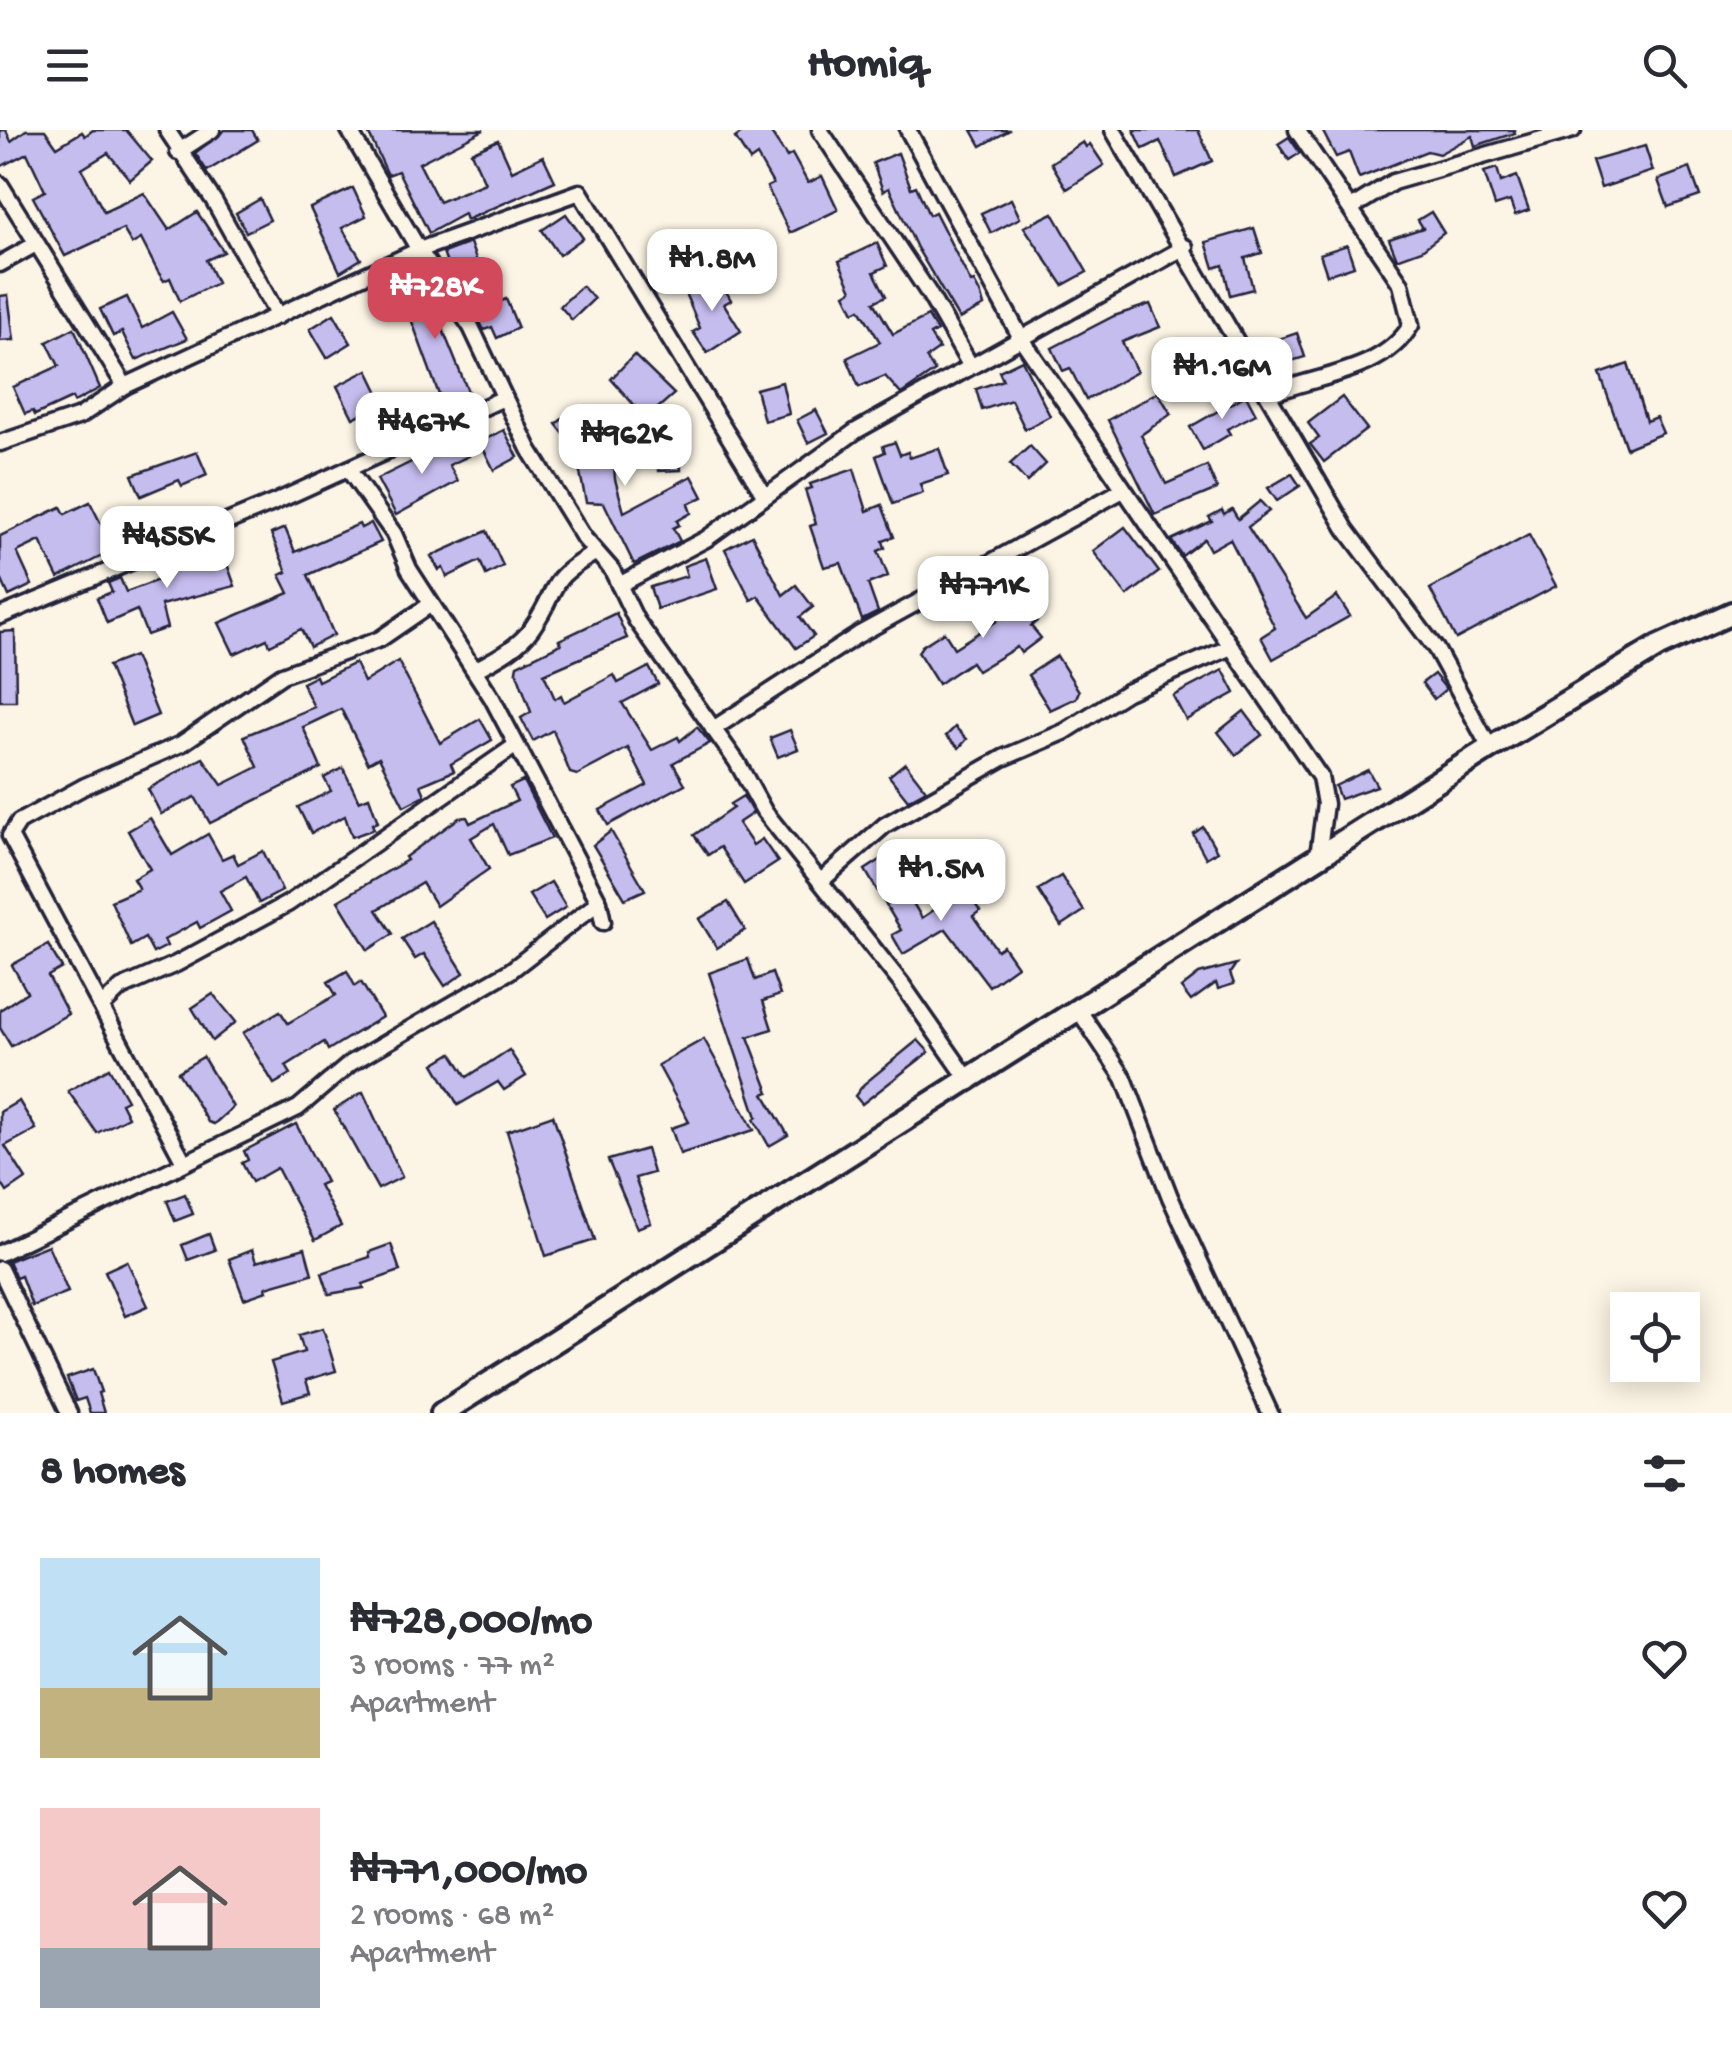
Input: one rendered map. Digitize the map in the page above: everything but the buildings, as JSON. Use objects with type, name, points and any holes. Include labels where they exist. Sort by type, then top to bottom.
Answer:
[{"type":"main road","points":[[442,1413],[970,1082],[1490,748],[1659,646],[1732,613]]},
{"type":"street","points":[[167,130],[214,201],[278,316]]},
{"type":"street","points":[[178,152],[212,130]]},
{"type":"street","points":[[349,130],[419,250],[471,328],[529,449],[619,586],[636,620],[713,729],[764,811],[902,983],[970,1082]]},
{"type":"street","points":[[820,130],[928,292],[970,365]]},
{"type":"street","points":[[908,130],[1021,338],[1121,491],[1180,567],[1320,778],[1325,804],[1318,856]]},
{"type":"street","points":[[1113,130],[1185,247],[1346,529],[1436,649],[1490,748]]},
{"type":"street","points":[[1268,395],[1372,359],[1404,337],[1410,325],[1401,284],[1297,130]]},
{"type":"street","points":[[1351,208],[1393,182],[1573,130]]},
{"type":"street","points":[[0,184],[30,225],[36,244],[126,386]]},
{"type":"street","points":[[0,443],[80,416],[126,386],[419,250],[580,192],[766,496]]},
{"type":"street","points":[[0,264],[36,244]]},
{"type":"street","points":[[619,586],[706,538],[856,431],[1185,247]]},
{"type":"street","points":[[0,616],[348,470],[504,398]]},
{"type":"street","points":[[348,470],[394,534],[432,604],[476,670],[599,902],[603,922]]},
{"type":"street","points":[[713,729],[858,636],[967,580],[1121,491]]},
{"type":"street","points":[[476,670],[502,656],[532,628],[559,574],[595,552]]},
{"type":"street","points":[[184,1160],[10,836],[19,822],[85,786],[181,744],[282,675],[380,639],[432,604]]},
{"type":"street","points":[[821,881],[885,825],[1004,758],[1064,732],[1127,692],[1231,647]]},
{"type":"street","points":[[102,1006],[121,988],[176,964],[289,903],[515,746]]},
{"type":"street","points":[[0,1253],[184,1160],[215,1150],[298,1108],[351,1063],[510,971],[599,902]]},
{"type":"street","points":[[1080,1012],[1124,1078],[1170,1196],[1270,1413]]},
{"type":"street","points":[[0,1269],[69,1413]]}]
